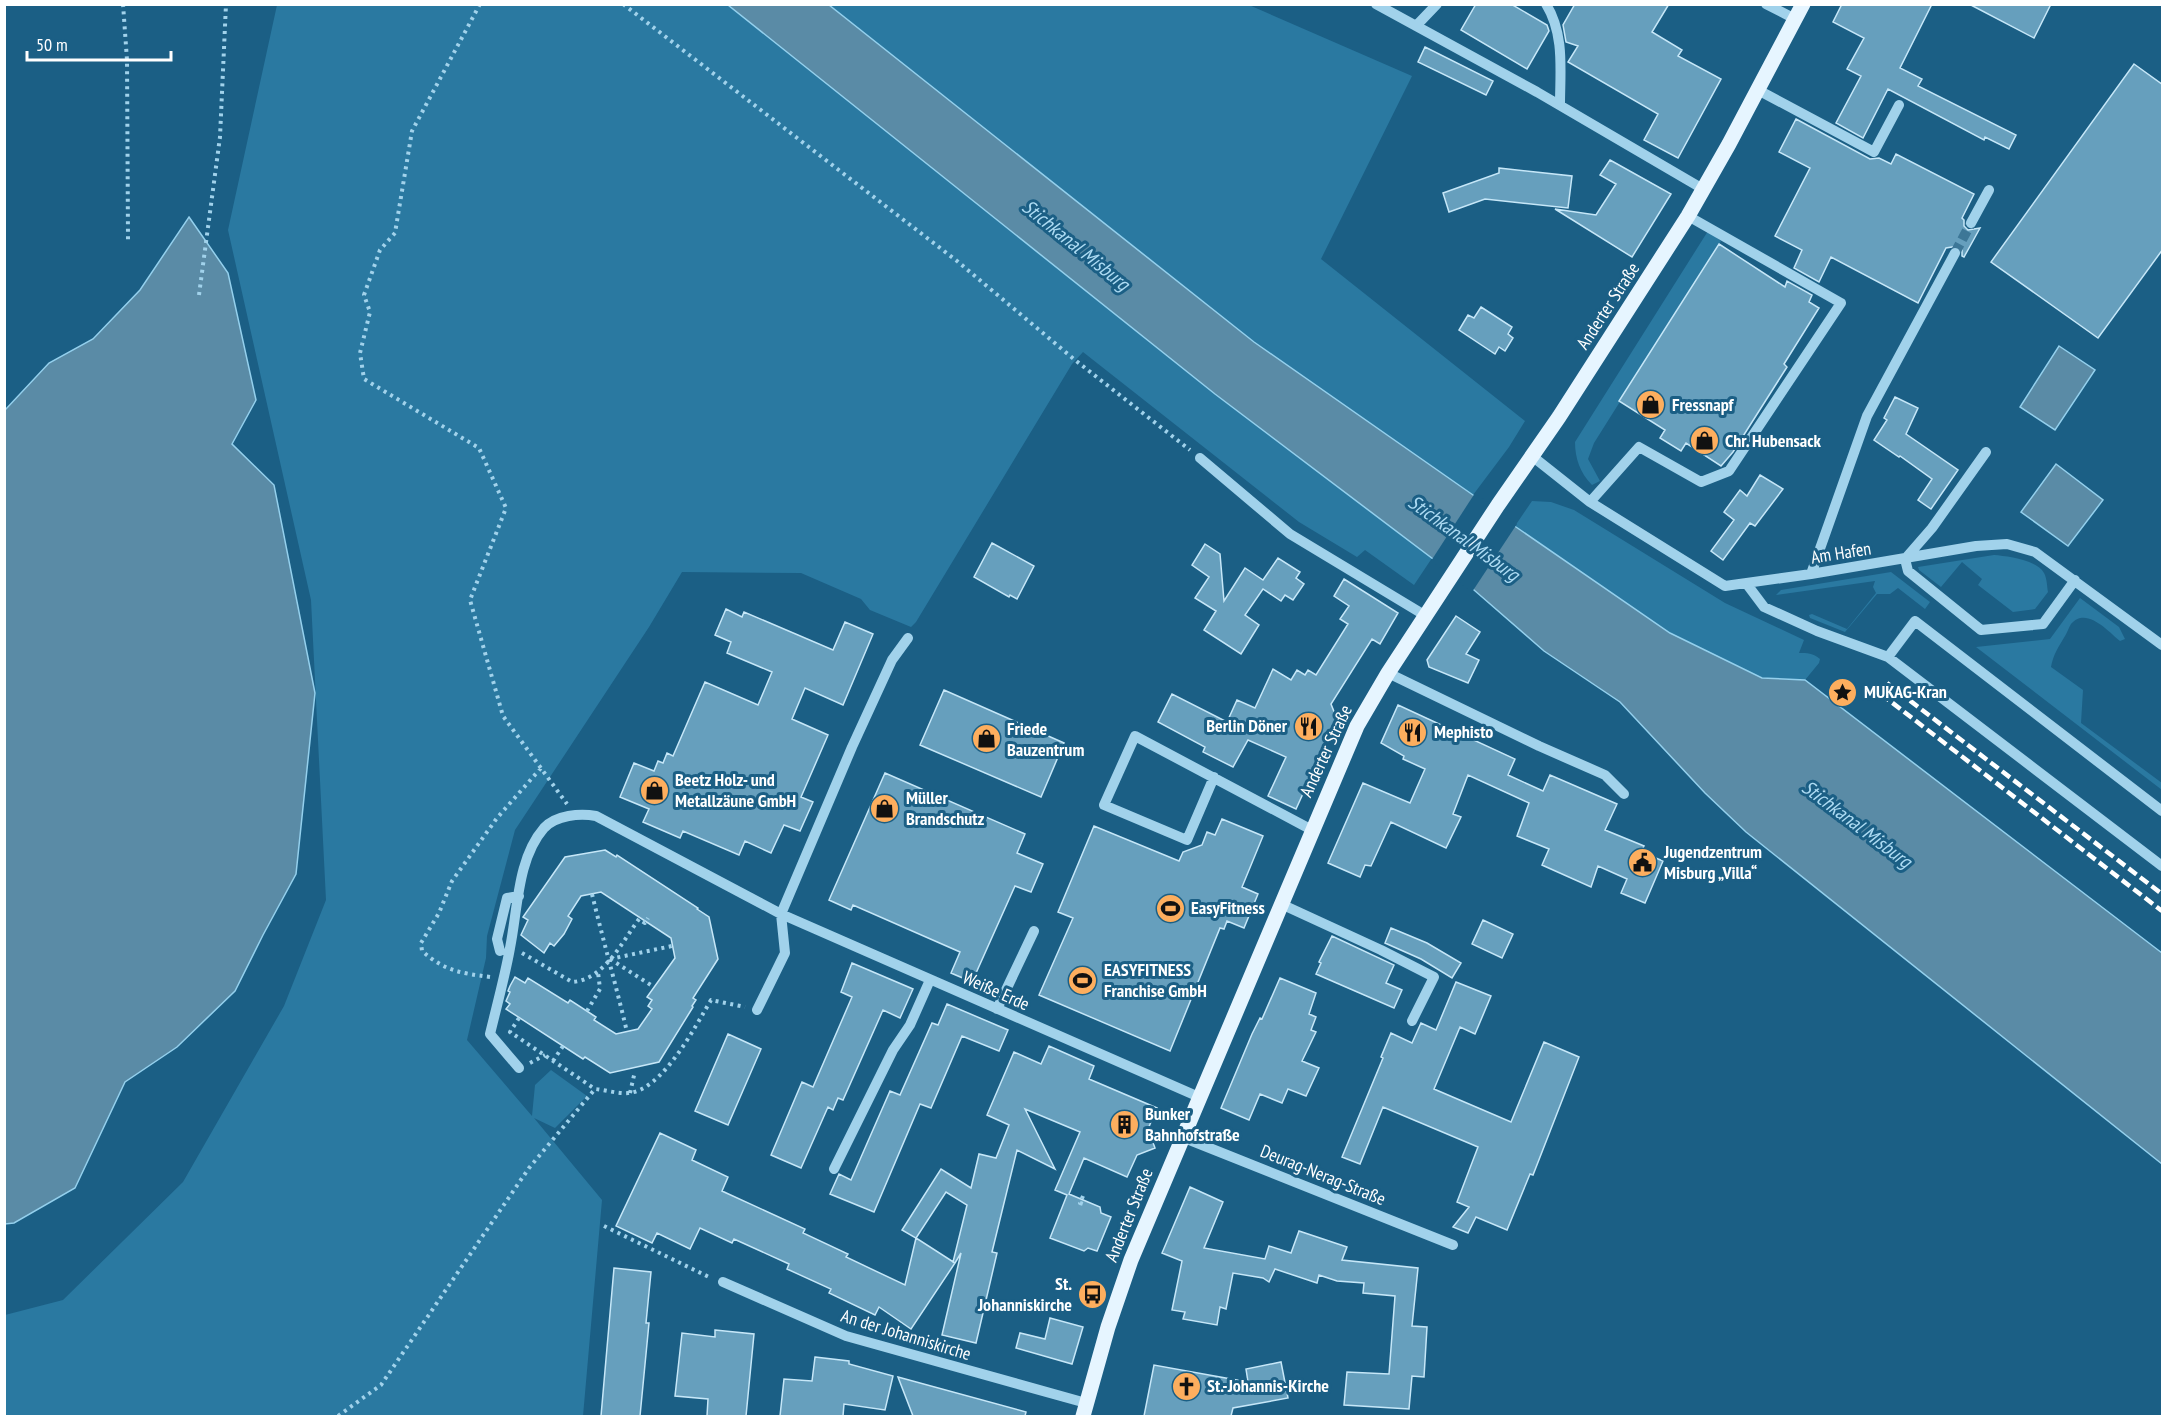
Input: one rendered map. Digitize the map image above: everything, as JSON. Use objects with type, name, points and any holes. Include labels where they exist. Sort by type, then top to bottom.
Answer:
[{"type":"main road","name":"Anderter Straße","points":[[1084,1409],[1131,1260],[1198,1097],[1357,726],[1388,673],[1608,343],[1689,216],[1803,4]]},
{"type":"street","points":[[1376,4],[1560,105],[1704,189]]},
{"type":"street","points":[[1416,26],[1437,4]]},
{"type":"street","points":[[1546,4],[1560,43],[1560,105]]},
{"type":"street","points":[[1766,4],[1795,19]]},
{"type":"street","points":[[1758,90],[1874,152],[1899,105]]},
{"type":"street","points":[[1971,223],[1989,190]]},
{"type":"street","points":[[1590,502],[1639,447],[1701,482],[1728,471],[1841,303],[1689,216]]},
{"type":"street","points":[[1811,574],[1867,417],[1955,253]]},
{"type":"street","points":[[1986,452],[1932,528],[1905,559],[1908,570],[1981,630],[2043,624],[2075,580]]},
{"type":"street","name":"Am Hafen","points":[[1532,456],[1590,502],[1725,586],[1976,546],[2007,544],[2035,552],[2163,645]]},
{"type":"street","points":[[1200,458],[1290,534],[1426,616]]},
{"type":"street","points":[[1746,583],[1764,608],[1817,631],[1888,657],[2163,866]]},
{"type":"street","points":[[1888,657],[1915,621],[2163,811]]},
{"type":"street","points":[[757,1010],[785,953],[781,914],[852,747],[892,660],[908,638]]},
{"type":"street","points":[[1388,673],[1539,746],[1605,775],[1624,794]]},
{"type":"street","points":[[1214,777],[1187,840],[1104,805],[1135,736],[1214,777],[1312,830]]},
{"type":"street","points":[[519,1068],[490,1034],[503,978],[506,949],[528,854],[545,827],[574,814]]},
{"type":"street","name":"Weiße Erde","points":[[574,814],[596,816],[781,914],[1198,1097]]},
{"type":"street","points":[[1281,904],[1381,950],[1434,978],[1412,1021]]},
{"type":"street","points":[[997,1009],[1034,930]]},
{"type":"street","points":[[834,1169],[893,1050],[910,1025],[930,980]]},
{"type":"street","name":"Deurag-Nerag-Straße","points":[[1182,1137],[1453,1245]]},
{"type":"street","name":"An der Johanniskirche","points":[[723,1282],[846,1336],[1084,1409]]},
{"type":"path","points":[[123,4],[127,60],[128,240]]},
{"type":"path","points":[[199,295],[220,136],[226,4]]},
{"type":"path","points":[[480,4],[412,131],[395,233],[380,250],[364,295],[370,312],[360,353],[364,379],[479,448],[506,508],[470,600],[503,716],[574,814]]},
{"type":"path","points":[[623,4],[957,261],[1075,360],[1200,458]]},
{"type":"path","points":[[503,978],[462,974],[437,964],[422,951],[421,943],[439,913],[452,881],[497,818],[541,768]]},
{"type":"path","points":[[592,894],[627,1032]]},
{"type":"path","points":[[506,949],[572,982],[585,979],[598,972],[639,919],[645,923],[648,918]]},
{"type":"path","points":[[609,959],[672,946]]},
{"type":"path","points":[[609,959],[654,987]]},
{"type":"path","points":[[587,1011],[600,989],[598,972]]},
{"type":"path","points":[[519,1018],[510,1032],[595,1089],[630,1093],[652,1083],[676,1057],[711,1000],[757,1010]]},
{"type":"path","points":[[553,1060],[563,1046]]},
{"type":"path","points":[[630,1093],[635,1071]]},
{"type":"path","points":[[339,1416],[381,1385],[529,1168],[595,1089]]},
{"type":"path","points":[[1083,1196],[1080,1203],[1083,1204]]},
{"type":"path","points":[[604,1226],[703,1276]]},
{"type":"shaded area","points":[[277,5],[728,5],[1215,394],[1432,558],[1414,585],[1365,550],[1357,557],[1299,522],[1083,352],[1072,364],[911,627],[870,610],[861,599],[801,573],[682,572],[649,627],[515,830],[487,936],[486,958],[467,1040],[532,1116],[535,1085],[551,1070],[587,1096],[555,1128],[534,1118],[602,1200],[583,1416],[5,1416],[5,1315],[63,1300],[183,1182],[284,1006],[326,900],[311,600],[228,230]]},
{"type":"shaded area","points":[[829,5],[1249,5],[1412,76],[1321,259],[1525,421],[1509,447],[1473,495],[1254,342]]},
{"type":"shaded area","points":[[1708,231],[1721,241],[1594,443],[1588,459],[1600,481],[1592,485],[1579,465],[1575,442]]},
{"type":"shaded area","points":[[1532,501],[1551,502],[1574,510],[1725,603],[1804,640],[1799,653],[1815,656],[1820,659],[1819,663],[1805,680],[1762,678],[1670,633],[1515,526]]},
{"type":"shaded area","points":[[1994,555],[2029,562],[2044,573],[2048,592],[2035,609],[2013,612],[1978,585],[1982,579],[1962,562],[1941,587],[1918,567]]},
{"type":"shaded area","points":[[1891,572],[1930,602],[1925,609],[1898,588],[1890,594],[1877,594],[1845,632],[1810,618],[1809,615],[1812,614],[1847,629],[1876,593],[1873,587],[1875,581],[1776,595],[1781,590]]},
{"type":"shaded area","points":[[2080,598],[2119,627],[2125,639],[2120,641],[2103,626],[2090,619],[2077,619],[2070,625],[2051,667],[2083,690],[2081,723],[2162,783],[2162,790],[1976,647],[2050,639]]},
{"type":"water","name":"Stichkanal Misburg","points":[[728,5],[829,5],[1254,342],[1670,633],[1762,678],[1805,680],[2162,953],[2162,1164],[1746,832],[1705,793],[1620,702],[1544,651],[1474,590],[1215,394]]},
{"type":"water","points":[[189,217],[228,273],[256,400],[232,444],[274,485],[315,693],[296,874],[235,991],[177,1047],[125,1082],[75,1188],[14,1223],[5,1224],[5,410],[49,363],[93,339],[140,290]]},
{"type":"water","points":[[2059,346],[2095,370],[2055,430],[2020,407]]},
{"type":"water","points":[[2056,464],[2103,500],[2068,546],[2021,512]]},
{"type":"pier","points":[[1475,493],[1517,524],[1472,592],[1431,561]]},
{"type":"building","points":[[1476,4],[1511,4],[1547,25],[1549,31],[1527,69],[1461,30]]},
{"type":"building","points":[[1575,4],[1669,4],[1652,32],[1682,50],[1678,56],[1721,79],[1678,158],[1644,140],[1658,114],[1568,62],[1578,46],[1566,42],[1563,25]]},
{"type":"building","points":[[1842,4],[1932,4],[1900,68],[1922,79],[1918,86],[2016,135],[2009,149],[1985,137],[1984,140],[1888,89],[1863,138],[1836,123],[1861,76],[1847,69],[1864,38],[1833,22]]},
{"type":"building","points":[[1969,4],[2051,4],[2034,38]]},
{"type":"building","points":[[1425,47],[1493,81],[1486,95],[1418,62]]},
{"type":"building","points":[[2134,64],[2163,85],[2163,249],[2098,338],[1991,262]]},
{"type":"building","points":[[1796,119],[1870,159],[1879,158],[1891,164],[1896,154],[1974,194],[1962,218],[1968,230],[1980,228],[1964,257],[1958,246],[1946,248],[1918,303],[1831,257],[1819,282],[1794,268],[1802,250],[1775,236],[1810,168],[1779,152]]},
{"type":"building","points":[[1610,160],[1671,194],[1632,257],[1555,209],[1596,215],[1616,184],[1600,175]]},
{"type":"building","points":[[1499,168],[1572,176],[1568,208],[1485,199],[1449,212],[1443,193],[1499,173]]},
{"type":"building","points":[[1719,244],[1785,287],[1787,281],[1812,295],[1809,302],[1819,308],[1784,364],[1787,367],[1733,452],[1721,466],[1686,443],[1681,451],[1660,438],[1665,430],[1619,401]]},
{"type":"building","points":[[1481,307],[1512,327],[1508,334],[1513,338],[1505,351],[1499,347],[1495,354],[1459,330],[1468,315],[1474,318]]},
{"type":"building","points":[[1895,397],[1918,408],[1906,434],[1958,470],[1931,509],[1918,500],[1932,479],[1874,440],[1887,420],[1884,418]]},
{"type":"building","points":[[1760,475],[1783,489],[1755,526],[1750,523],[1723,560],[1711,551],[1734,520],[1724,512],[1740,490],[1747,496]]},
{"type":"building","points":[[992,543],[1034,566],[1017,599],[1010,595],[1009,597],[974,577]]},
{"type":"building","points":[[1205,544],[1220,554],[1224,601],[1245,568],[1263,580],[1278,558],[1300,572],[1296,578],[1304,584],[1293,600],[1285,595],[1281,601],[1263,589],[1245,615],[1259,625],[1241,654],[1204,630],[1216,611],[1195,598],[1209,577],[1192,565]]},
{"type":"building","points":[[1344,579],[1398,613],[1380,644],[1372,639],[1331,704],[1337,719],[1296,809],[1268,796],[1286,757],[1248,740],[1233,767],[1203,752],[1205,747],[1158,722],[1172,694],[1227,722],[1237,700],[1255,708],[1273,669],[1291,680],[1297,670],[1305,675],[1308,670],[1316,675],[1348,624],[1340,619],[1349,606],[1334,596]]},
{"type":"building","points":[[726,609],[742,617],[744,612],[833,650],[845,622],[873,634],[843,705],[805,688],[792,719],[828,735],[801,797],[813,802],[800,831],[784,825],[771,853],[745,841],[739,855],[683,831],[680,838],[643,822],[649,809],[620,797],[634,763],[654,771],[658,761],[663,763],[667,753],[673,756],[705,682],[758,705],[772,672],[727,653],[731,642],[715,635]]},
{"type":"building","points":[[1456,616],[1480,632],[1466,654],[1479,660],[1468,683],[1429,667],[1427,660]]},
{"type":"building","points":[[944,690],[1064,743],[1041,797],[920,745]]},
{"type":"building","points":[[1398,705],[1515,759],[1508,775],[1543,791],[1550,775],[1617,804],[1605,830],[1644,846],[1641,852],[1663,861],[1645,903],[1621,893],[1627,879],[1598,866],[1591,887],[1542,865],[1549,849],[1517,836],[1529,803],[1468,775],[1453,814],[1461,817],[1446,848],[1391,822],[1371,866],[1365,865],[1360,877],[1328,863],[1363,783],[1410,803],[1425,769],[1403,759],[1404,756],[1381,743]]},
{"type":"building","points":[[885,773],[1025,834],[1017,853],[1043,864],[1031,892],[1015,886],[972,982],[951,973],[960,952],[853,905],[851,910],[829,900]]},
{"type":"building","points":[[1222,819],[1263,836],[1242,887],[1258,894],[1244,928],[1227,921],[1224,929],[1220,928],[1170,1051],[1039,995],[1073,918],[1058,912],[1094,826],[1179,861],[1183,852],[1202,845],[1207,832],[1215,835]]},
{"type":"building","points":[[605,850],[616,857],[617,855],[709,917],[718,959],[693,998],[696,1000],[693,1007],[659,1062],[610,1073],[585,1057],[583,1059],[506,1009],[510,1004],[506,1001],[510,992],[508,991],[515,977],[525,983],[528,978],[568,1003],[570,1000],[596,1017],[594,1020],[616,1034],[638,1029],[652,1009],[648,1006],[652,1000],[647,997],[675,958],[671,938],[601,892],[581,896],[568,916],[572,919],[564,934],[554,946],[550,943],[544,953],[521,935],[528,920],[523,917],[565,857]]},
{"type":"building","points":[[1483,920],[1513,934],[1502,958],[1472,944]]},
{"type":"building","points":[[1391,928],[1427,943],[1461,963],[1452,978],[1421,959],[1385,943]]},
{"type":"building","points":[[1332,936],[1394,965],[1386,983],[1402,990],[1394,1008],[1316,974],[1321,963],[1319,962]]},
{"type":"building","points":[[852,963],[913,989],[900,1018],[883,1010],[843,1100],[838,1098],[833,1110],[828,1107],[801,1168],[771,1155],[802,1082],[813,1087],[852,997],[841,992]]},
{"type":"building","points":[[1280,978],[1316,993],[1309,1014],[1316,1017],[1311,1030],[1316,1032],[1302,1061],[1319,1068],[1306,1096],[1288,1089],[1282,1103],[1260,1094],[1249,1120],[1221,1108],[1252,1034],[1260,1018],[1262,1019]]},
{"type":"building","points":[[1456,982],[1491,996],[1475,1034],[1460,1027],[1434,1089],[1511,1122],[1544,1042],[1579,1057],[1533,1175],[1530,1174],[1507,1230],[1476,1217],[1468,1233],[1453,1227],[1469,1207],[1457,1202],[1478,1147],[1383,1107],[1360,1164],[1342,1157],[1391,1033],[1412,1043],[1421,1023],[1436,1030]]},
{"type":"building","points":[[947,1004],[1008,1030],[999,1051],[962,1036],[931,1108],[920,1104],[874,1212],[830,1194],[839,1174],[851,1180],[890,1091],[900,1095],[932,1023],[938,1025]]},
{"type":"building","points":[[728,1034],[761,1049],[728,1125],[695,1111]]},
{"type":"building","points":[[1049,1046],[1094,1066],[1089,1079],[1157,1108],[1148,1129],[1155,1148],[1137,1155],[1127,1177],[1084,1158],[1069,1194],[1100,1207],[1101,1213],[1111,1217],[1097,1251],[1088,1248],[1084,1251],[1050,1238],[1067,1195],[1055,1190],[1080,1132],[1025,1109],[1055,1169],[1017,1150],[992,1252],[997,1253],[976,1343],[942,1335],[961,1253],[911,1329],[879,1307],[875,1315],[829,1293],[831,1289],[787,1269],[789,1264],[734,1239],[732,1243],[700,1228],[690,1249],[657,1233],[652,1243],[616,1226],[660,1133],[696,1150],[692,1160],[728,1177],[722,1191],[805,1229],[803,1233],[848,1254],[846,1257],[905,1285],[916,1238],[902,1230],[941,1169],[971,1188],[979,1154],[996,1158],[1009,1125],[987,1115],[1014,1052],[1041,1064]],"holes":[[[946,1192],[967,1205],[953,1262],[916,1238]]]},
{"type":"building","points":[[1190,1187],[1223,1202],[1204,1248],[1265,1259],[1269,1246],[1291,1253],[1299,1231],[1347,1247],[1342,1260],[1418,1268],[1412,1326],[1427,1327],[1424,1377],[1412,1376],[1409,1409],[1344,1405],[1347,1372],[1389,1374],[1395,1296],[1363,1293],[1364,1283],[1337,1281],[1319,1275],[1317,1283],[1275,1269],[1269,1282],[1263,1278],[1233,1273],[1226,1309],[1220,1307],[1217,1325],[1183,1319],[1185,1312],[1172,1310],[1182,1261],[1162,1253]]},
{"type":"building","points":[[614,1268],[651,1272],[646,1323],[649,1323],[640,1416],[601,1416]]},
{"type":"building","points":[[1050,1318],[1083,1327],[1072,1364],[1016,1348],[1020,1333],[1045,1339]]},
{"type":"building","points":[[715,1330],[754,1334],[746,1416],[707,1416],[708,1399],[675,1396],[682,1333],[715,1337]]},
{"type":"building","points":[[815,1357],[849,1361],[849,1364],[893,1376],[885,1410],[844,1404],[843,1416],[780,1416],[784,1379],[812,1381]]},
{"type":"building","name":"St.-Johannis-Kirche","points":[[1281,1362],[1288,1398],[1233,1408],[1231,1416],[1144,1416],[1154,1365],[1248,1382],[1246,1369]]},
{"type":"building","points":[[898,1377],[1026,1412],[1025,1416],[913,1416]]},
{"type":"tunnel","points":[[1955,253],[1971,223]]},
{"type":"railway","points":[[1887,683],[2162,894]]},
{"type":"railway","points":[[1881,694],[2162,911]]},
{"type":"place","name":"Fressnapf","points":[[1651,405]]},
{"type":"place","name":"Chr. Hubensack","points":[[1704,441]]},
{"type":"place","name":"MUKAG-Kran","points":[[1843,692]]},
{"type":"place","name":"Berlin Döner","points":[[1308,726]]},
{"type":"place","name":"Mephisto","points":[[1413,732]]},
{"type":"place","name":"Friede Bauzentrum","points":[[986,739]]},
{"type":"place","name":"Beetz Holz- und Metallzäune GmbH","points":[[654,790]]},
{"type":"place","name":"Müller Brandschutz","points":[[885,808]]},
{"type":"place","name":"Jugendzentrum Misburg „Villa“","points":[[1643,862]]},
{"type":"place","name":"EasyFitness","points":[[1170,908]]},
{"type":"place","name":"EASYFITNESS Franchise GmbH","points":[[1083,980]]},
{"type":"place","name":"Bunker Bahnhofstraße","points":[[1124,1124]]},
{"type":"place","name":"St. Johanniskirche","points":[[1093,1294]]},
{"type":"place","name":"St.-Johannis-Kirche","points":[[1186,1386]]}]
